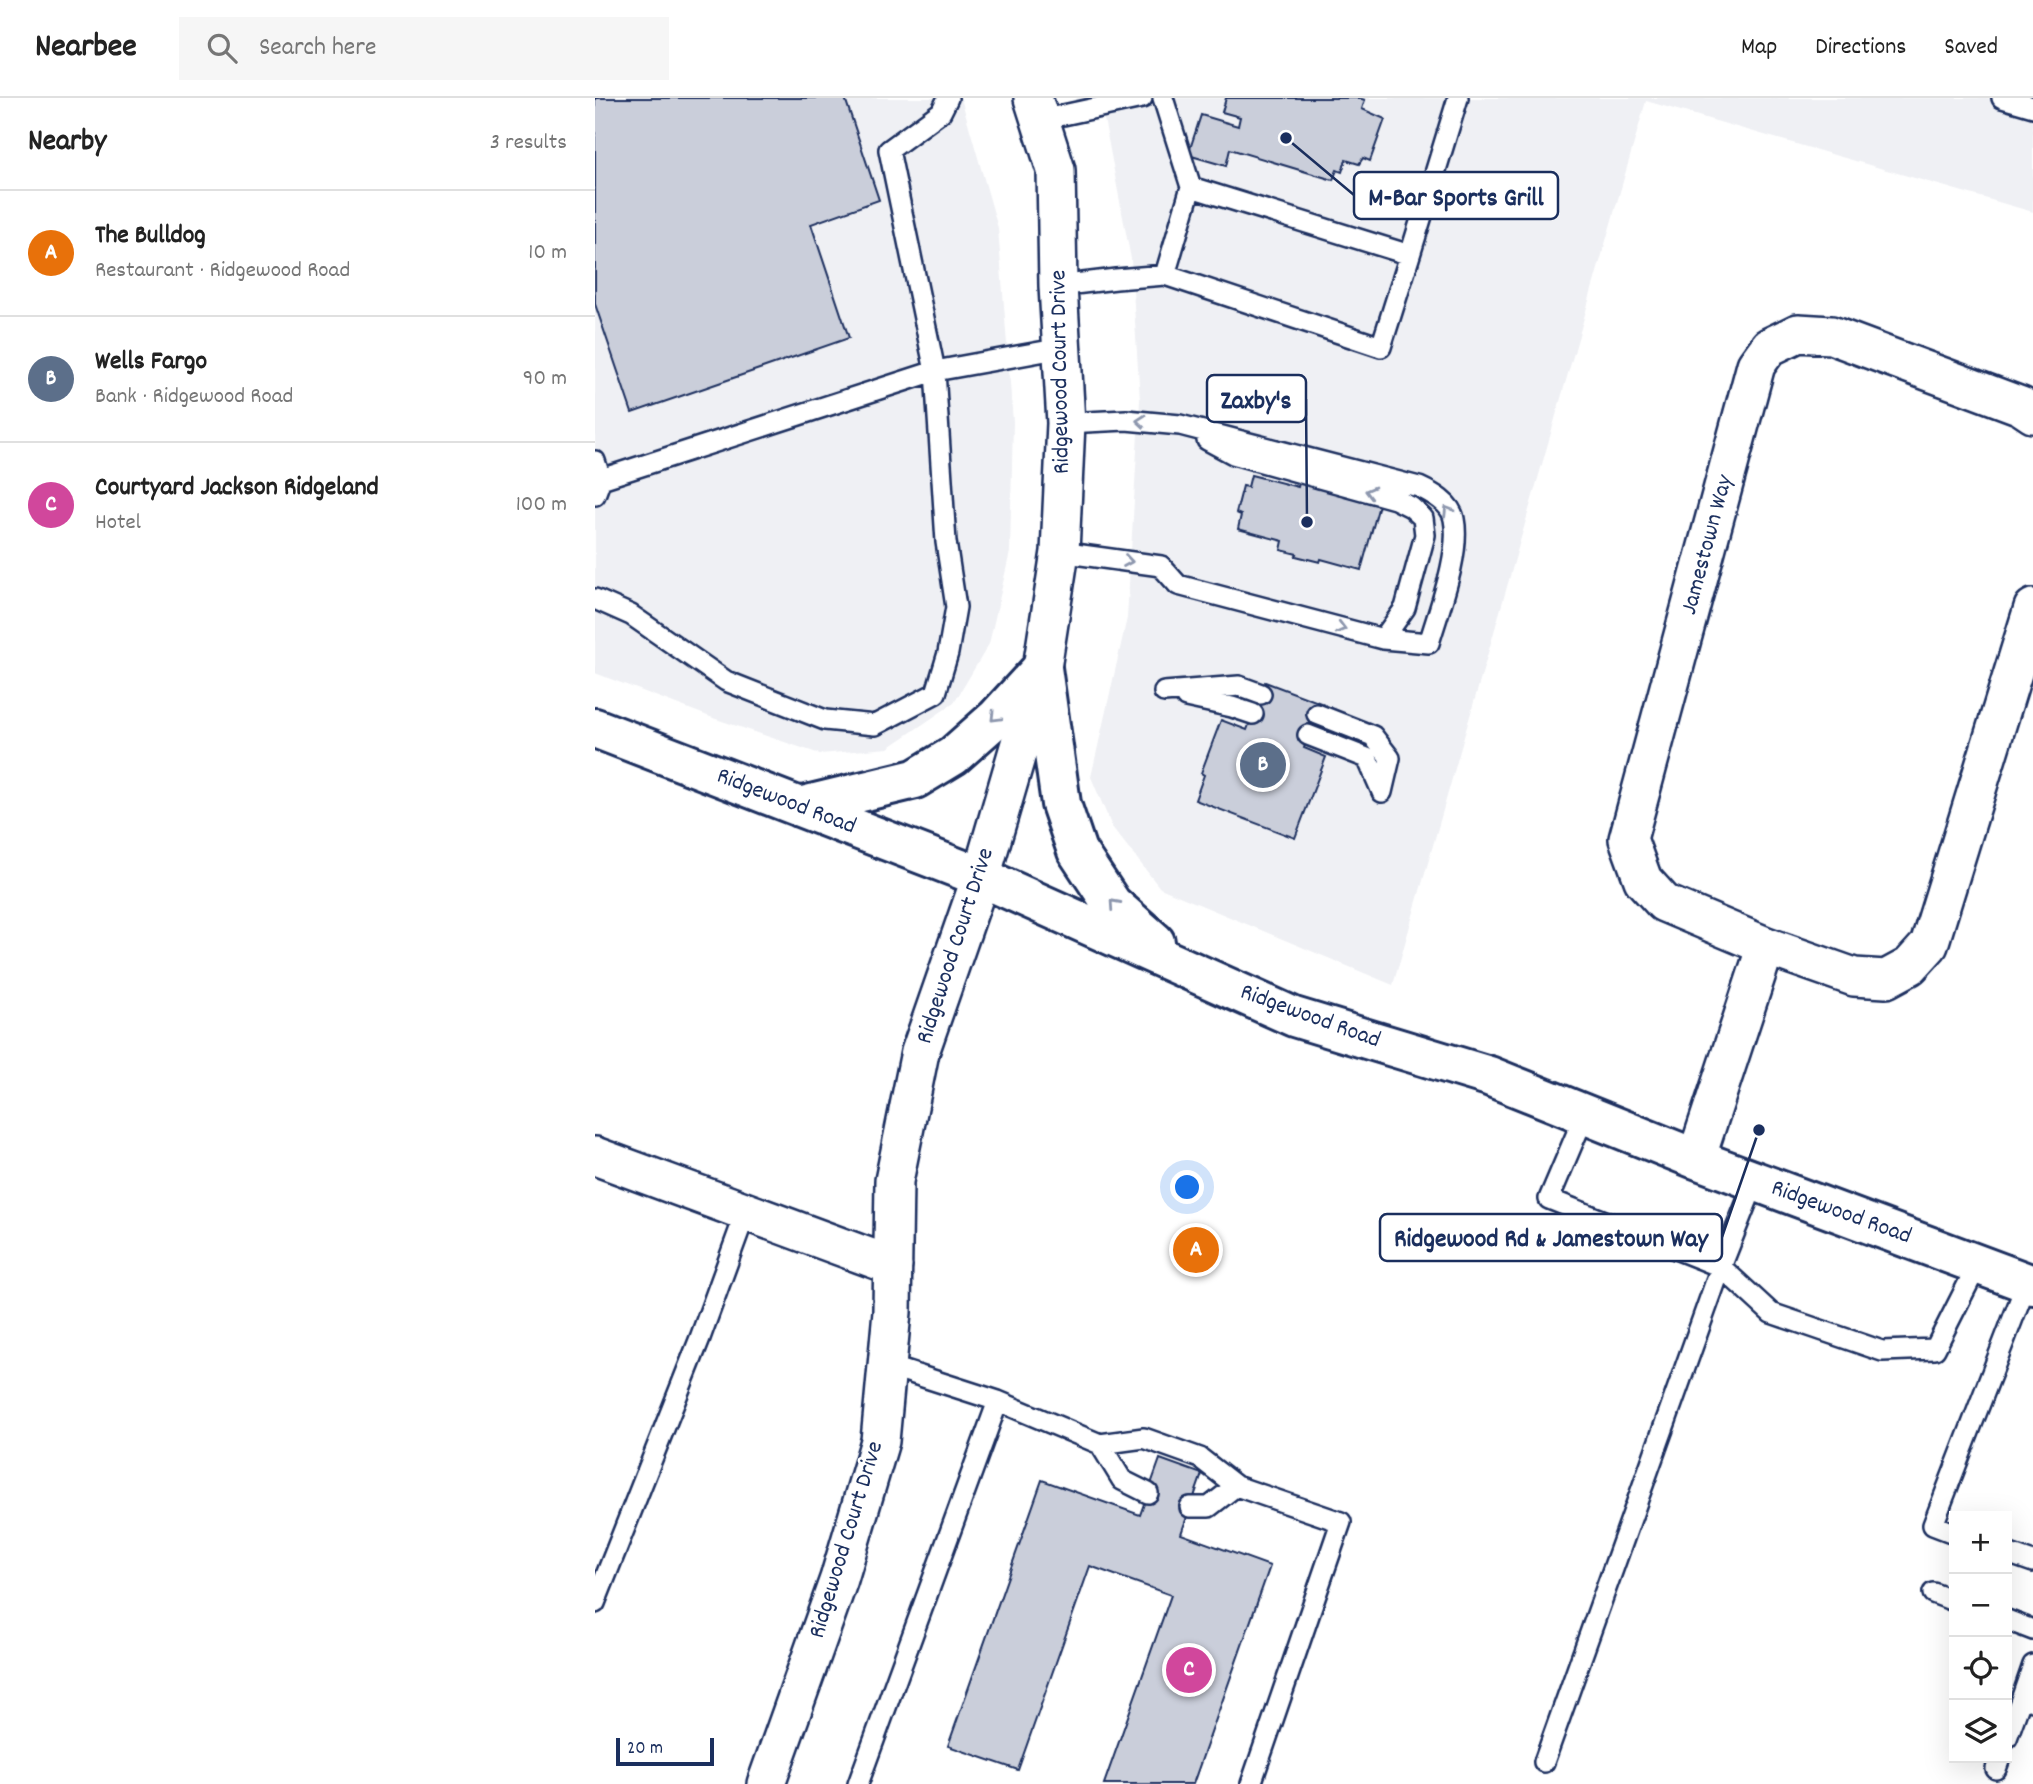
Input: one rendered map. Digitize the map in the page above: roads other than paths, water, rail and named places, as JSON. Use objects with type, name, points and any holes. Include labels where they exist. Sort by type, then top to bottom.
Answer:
[{"type":"street","name":"Ridgewood Court Drive","points":[[766,1784],[839,1579],[880,1441],[892,1312],[894,1181],[921,1052],[981,877],[1042,668],[1060,552],[1066,423],[1058,286],[1056,170],[1037,109]]},
{"type":"street","name":"Jamestown Way","points":[[2033,414],[2021,406],[1831,335],[1798,333],[1769,347],[1756,365],[1628,839],[1643,880],[1664,903],[1766,946],[1854,977],[1886,979],[1910,966],[1929,945],[2033,608]]},
{"type":"street","points":[[799,807],[915,779],[953,757],[996,718],[1042,668]]},
{"type":"street","points":[[1042,668],[1061,804],[1077,851],[1112,904],[1182,967]]},
{"type":"street","name":"Ridgewood Road","points":[[595,728],[981,877],[1294,1017],[1489,1076],[1696,1159],[2030,1284]]},
{"type":"street","points":[[1696,1159],[1766,946]]},
{"type":"street","points":[[595,1156],[893,1266]]},
{"type":"lane","points":[[595,599],[631,615],[726,681],[825,720],[875,725],[936,692],[949,653],[956,607],[946,542],[935,370],[889,150],[941,113],[948,98]]},
{"type":"lane","points":[[1037,109],[1142,98]]},
{"type":"lane","points":[[1163,98],[1191,187],[1165,275]]},
{"type":"lane","points":[[1058,286],[1165,275],[1381,347],[1458,98]]},
{"type":"lane","points":[[2002,98],[2033,107]]},
{"type":"lane","points":[[1191,187],[1410,255]]},
{"type":"lane","points":[[597,478],[935,370],[1062,348]]},
{"type":"lane","points":[[1060,552],[1161,566],[1178,585],[1383,639],[1430,643],[1455,550],[1454,517],[1437,496],[1419,487],[1179,425],[1126,420],[1066,423]]},
{"type":"lane","points":[[1179,425],[1233,454],[1395,499],[1411,507],[1423,518],[1425,534],[1405,608],[1383,639]]},
{"type":"lane","points":[[1253,714],[1164,692],[1239,686],[1261,694]]},
{"type":"lane","points":[[1308,735],[1367,758],[1382,792],[1390,758],[1373,736],[1317,715]]},
{"type":"lane","points":[[1584,1114],[1549,1199],[1721,1267],[1771,1313],[1882,1351],[1935,1349],[1979,1264]]},
{"type":"lane","points":[[1544,1762],[1721,1267],[1755,1181]]},
{"type":"lane","points":[[595,1603],[700,1338],[746,1212]]},
{"type":"lane","points":[[1949,1531],[1933,1525],[2030,1284]]},
{"type":"lane","points":[[887,1365],[998,1401],[1100,1444],[1144,1438],[1200,1458],[1236,1486],[1341,1522],[1251,1784]]},
{"type":"lane","points":[[858,1784],[998,1401]]},
{"type":"lane","points":[[1100,1444],[1122,1480],[1147,1493]]},
{"type":"lane","points":[[1190,1507],[1209,1507],[1236,1486]]},
{"type":"lane","points":[[2012,1555],[2033,1562]]},
{"type":"lane","points":[[1933,1593],[1949,1599]]},
{"type":"lane","points":[[2012,1622],[2033,1630]]},
{"type":"lane","points":[[2012,1728],[2027,1699],[2033,1665]]},
{"type":"place","name":"M-Bar Sports Grill","points":[[1286,138]]},
{"type":"place","name":"Zaxby's","points":[[1307,522]]},
{"type":"place","name":"Wells Fargo","points":[[1263,765]]},
{"type":"place","name":"Ridgewood Rd & Jamestown Way","points":[[1759,1130]]},
{"type":"place","name":"The Bulldog","points":[[1196,1250]]},
{"type":"place","name":"Courtyard Jackson Ridgeland","points":[[1189,1670]]}]
